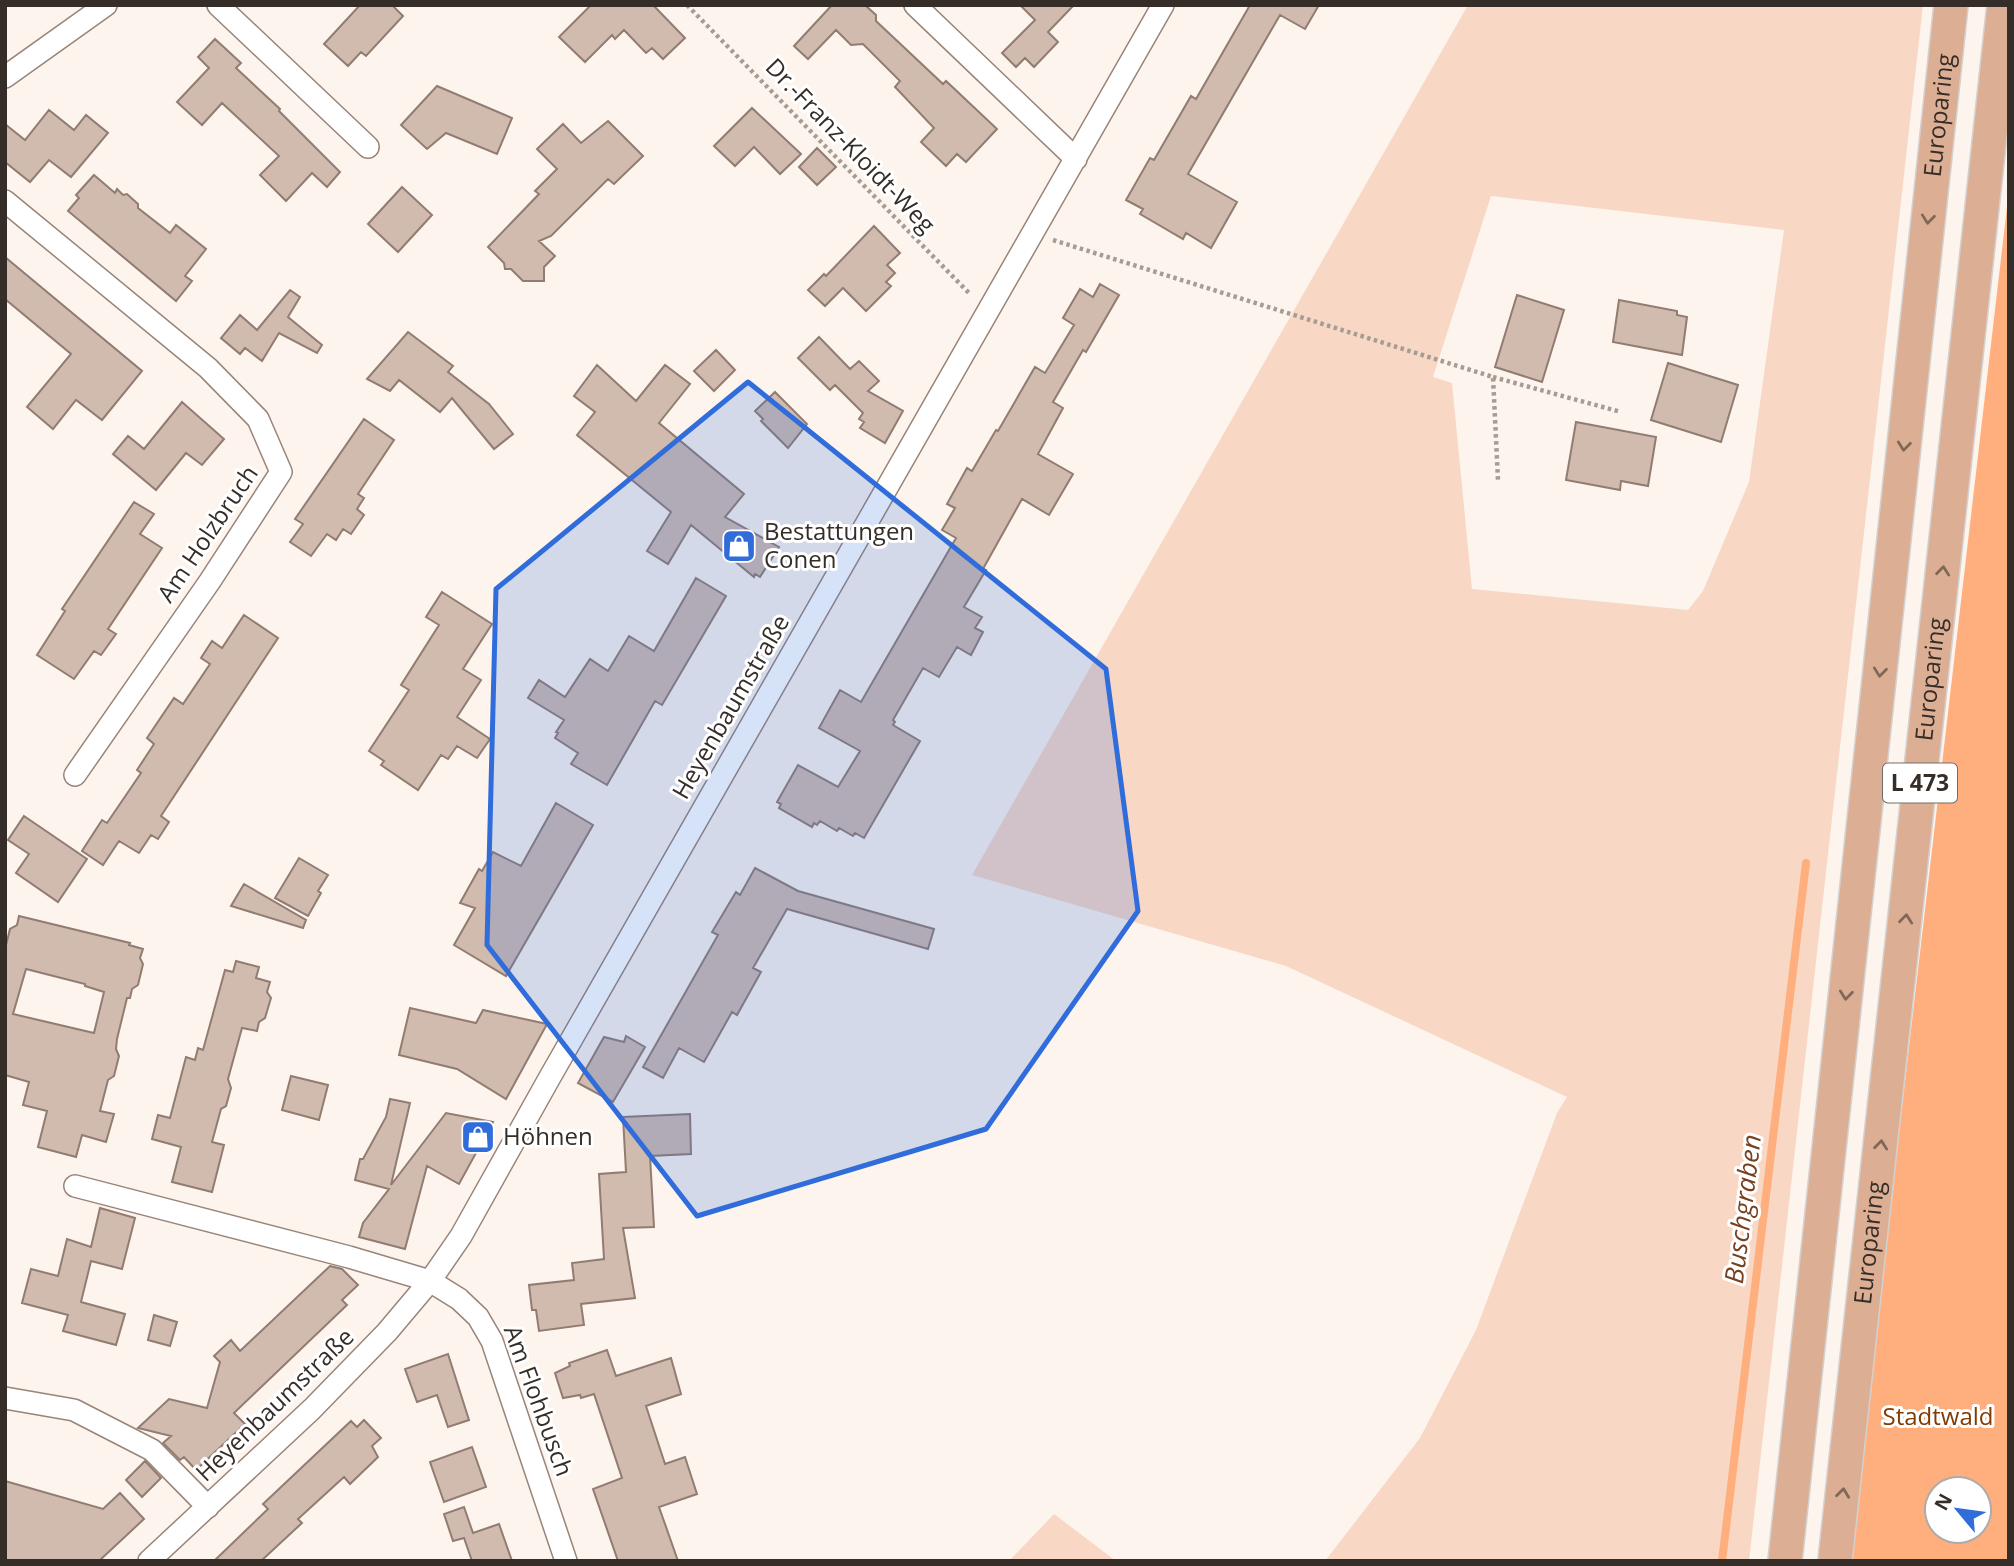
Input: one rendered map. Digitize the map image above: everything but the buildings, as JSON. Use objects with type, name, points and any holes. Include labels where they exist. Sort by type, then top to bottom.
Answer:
[{"type":"main road","name":"Europaring","points":[[1785,1561],[1951,5]]},
{"type":"main road","name":"Europaring","points":[[1835,1561],[2004,5]]},
{"type":"street","points":[[5,77],[106,5]]},
{"type":"street","points":[[218,5],[368,147]]},
{"type":"street","points":[[915,5],[1076,159]]},
{"type":"street","name":"Heyenbaumstraße","points":[[149,1561],[313,1409],[387,1332],[430,1281],[461,1236],[1163,5]]},
{"type":"street","name":"Am Holzbruch","points":[[5,201],[208,368],[258,419],[281,472],[210,581],[75,775]]},
{"type":"street","points":[[75,1186],[349,1257],[430,1281]]},
{"type":"street","name":"Am Flohbusch","points":[[430,1281],[459,1299],[478,1317],[492,1341],[566,1561]]},
{"type":"street","points":[[5,1398],[74,1410],[152,1450],[208,1507]]},
{"type":"path","name":"Dr.-Franz-Kloidt-Weg","points":[[687,5],[987,312]]},
{"type":"path","points":[[1034,229],[1054,240],[1493,377],[1621,412]]},
{"type":"path","points":[[1493,377],[1498,480]]},
{"type":"highlighted area","points":[[748,382],[1106,669],[1138,911],[986,1129],[697,1216],[487,945],[496,589]]},
{"type":"shaded area","points":[[1468,5],[1923,5],[1749,1561],[1325,1561],[1420,1438],[1476,1330],[1557,1113],[1567,1097],[1286,966],[972,875]],"holes":[[[1491,196],[1784,230],[1749,482],[1703,591],[1688,610],[1472,589],[1452,383],[1433,377]]]},
{"type":"shaded area","name":"Stadtwald","points":[[2009,190],[2009,1561],[1849,1561]]},
{"type":"shaded area","points":[[1054,1514],[1116,1561],[1009,1561]]},
{"type":"waterway","name":"Buschgraben","points":[[1964,768],[2009,741]]},
{"type":"waterway","name":"Buschgraben","points":[[1722,1561],[1806,863]]},
{"type":"place","name":"Bestattungen Conen","points":[[739,546]]},
{"type":"place","name":"Höhnen","points":[[478,1137]]}]
